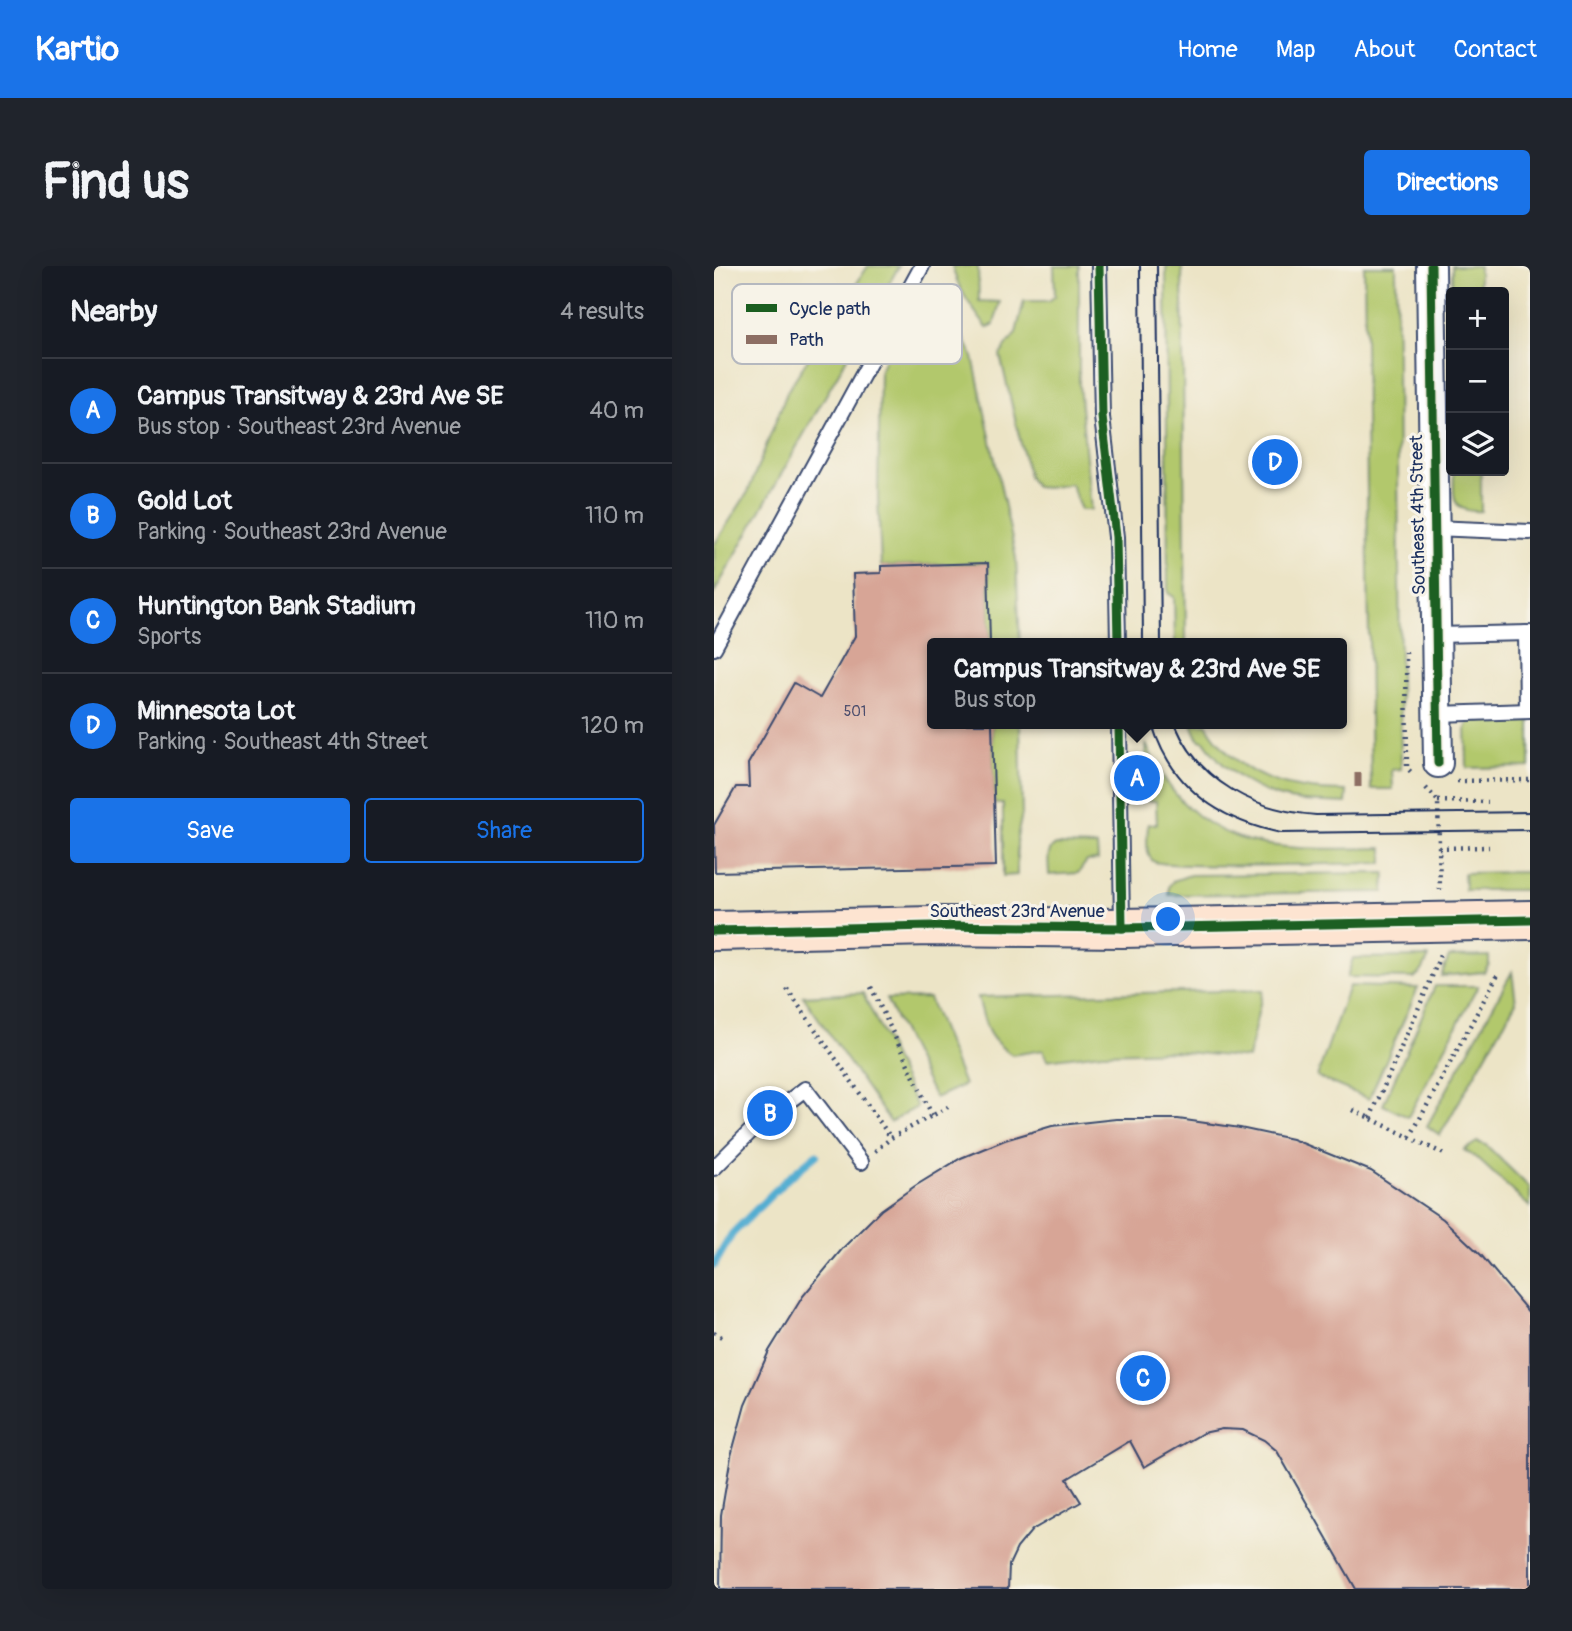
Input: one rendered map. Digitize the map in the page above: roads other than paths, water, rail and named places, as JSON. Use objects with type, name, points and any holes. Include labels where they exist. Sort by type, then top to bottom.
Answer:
[{"type":"street","name":"Southeast 4th Street","points":[[1431,266],[1437,714],[1445,772]]},
{"type":"street","name":"Southeast 23rd Avenue","points":[[714,931],[932,926],[1122,928],[1530,920]]},
{"type":"lane","points":[[912,284],[922,266]]},
{"type":"lane","points":[[1099,266],[1102,417],[1116,537],[1118,638]]},
{"type":"lane","points":[[714,648],[869,364]]},
{"type":"lane","points":[[1433,528],[1530,532]]},
{"type":"lane","points":[[1435,635],[1528,633],[1528,711],[1437,714]]},
{"type":"lane","points":[[1119,729],[1122,928]]},
{"type":"lane","points":[[714,1168],[756,1126],[806,1089],[860,1162]]},
{"type":"waterway","points":[[714,1265],[732,1234],[787,1179],[816,1155]]},
{"type":"tram line","points":[[1140,266],[1143,638]]},
{"type":"tram line","points":[[1157,266],[1161,638]]},
{"type":"tram line","points":[[1154,729],[1171,766],[1185,783],[1218,809],[1258,827],[1281,833],[1530,830]]},
{"type":"tram line","points":[[1178,729],[1185,744],[1214,777],[1251,800],[1272,807],[1316,815],[1530,812]]},
{"type":"place","name":"Minnesota Lot","points":[[1275,462]]},
{"type":"place","name":"Campus Transitway & 23rd Ave SE","points":[[1137,778]]},
{"type":"place","name":"Gold Lot","points":[[770,1113]]},
{"type":"place","name":"Huntington Bank Stadium","points":[[1143,1378]]}]
